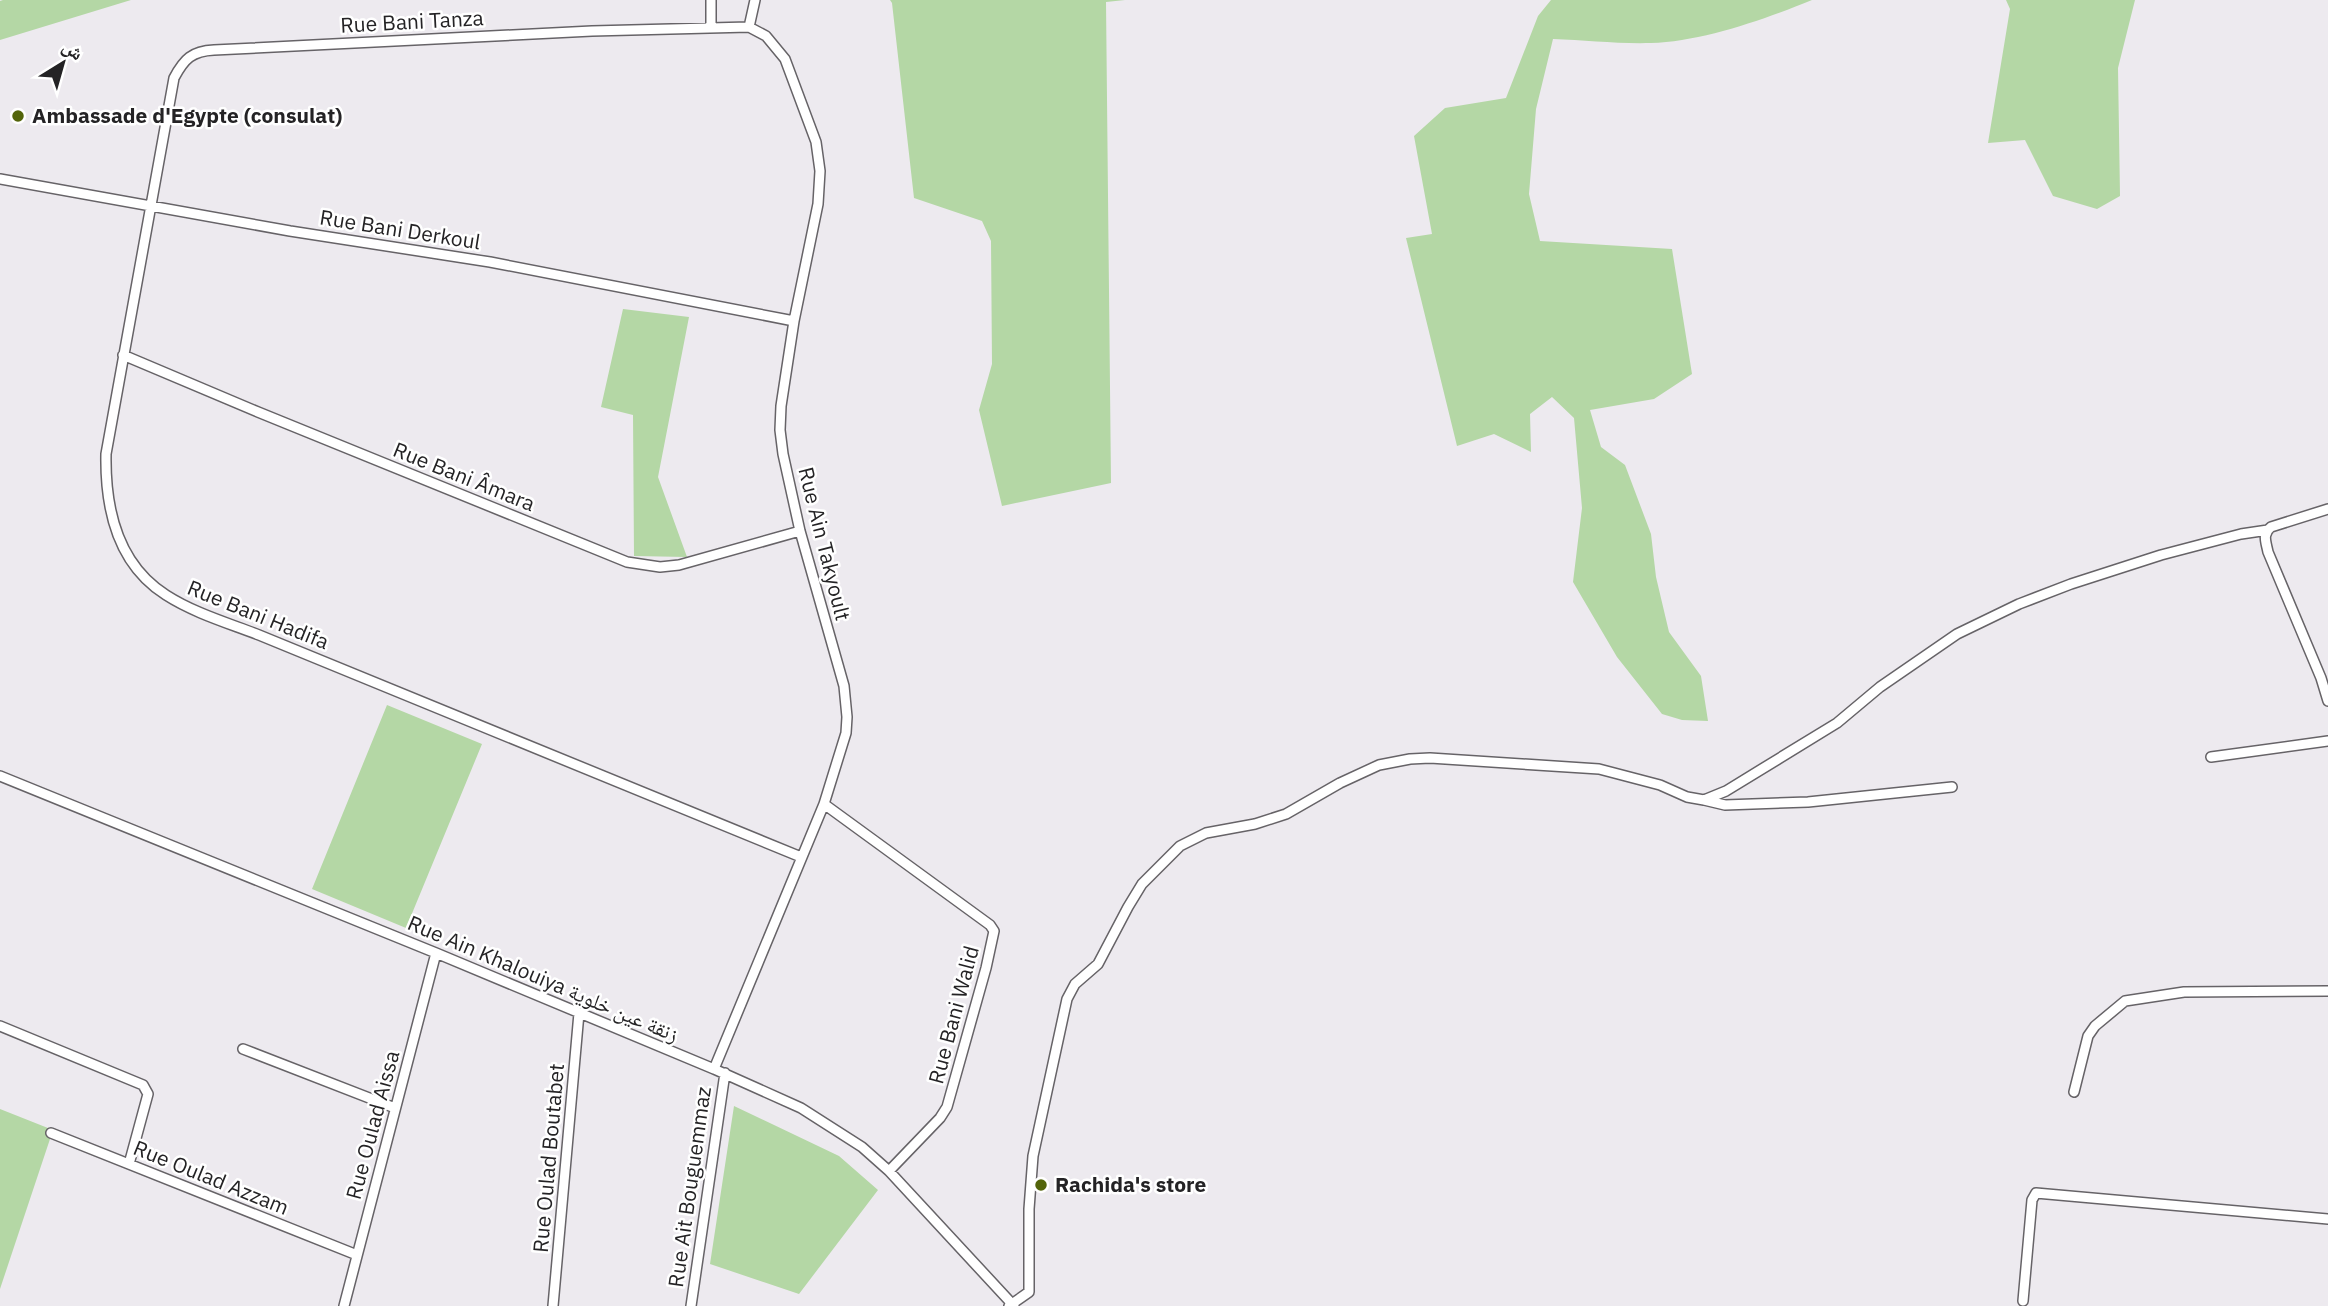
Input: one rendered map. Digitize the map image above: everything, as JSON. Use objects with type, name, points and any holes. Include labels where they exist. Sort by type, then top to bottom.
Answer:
[{"type":"street","points":[[711,0],[711,28]]},
{"type":"street","points":[[749,27],[755,0]]},
{"type":"street","name":"Rue Bani Tanza","points":[[174,78],[188,57],[199,51],[592,31],[749,27]]},
{"type":"street","name":"Rue Ain Takyoult","points":[[714,1069],[824,804],[846,733],[847,717],[844,686],[800,531],[780,430],[794,321],[818,204],[820,171],[817,142],[785,59],[766,36],[749,27]]},
{"type":"street","name":"Rue Bani Hadifa","points":[[174,78],[106,454],[108,508],[129,557],[145,578],[164,594],[192,610],[801,857]]},
{"type":"street","name":"Rue Bani Derkoul","points":[[0,179],[151,208],[491,262],[794,321]]},
{"type":"street","name":"Rue Bani Âmara","points":[[123,355],[258,412],[644,566],[678,565],[800,531]]},
{"type":"street","points":[[1704,800],[1726,791],[1837,723],[1880,687],[1957,634],[2019,604],[2161,555],[2241,534],[2268,530],[2328,509]]},
{"type":"street","points":[[2268,530],[2265,540],[2268,552],[2328,701]]},
{"type":"street","points":[[2211,757],[2328,741]]},
{"type":"street","points":[[1011,1305],[1029,1292],[1029,1209],[1033,1156],[1067,999],[1075,984],[1098,964],[1142,884],[1180,846],[1206,833],[1286,814],[1339,783],[1379,765],[1410,759],[1599,769],[1660,785],[1687,797],[1732,805],[1808,802],[1952,787]]},
{"type":"street","name":"Rue Ain Khalouiya زنقة عين خلوية","points":[[0,776],[436,953],[724,1073],[801,1108],[862,1147],[889,1171],[1011,1305]]},
{"type":"street","name":"Rue Bani Walid","points":[[824,804],[990,925],[994,933],[947,1107],[940,1118],[889,1171]]},
{"type":"street","name":"Rue Oulad Aissa","points":[[344,1306],[436,953]]},
{"type":"street","points":[[2074,1092],[2088,1036],[2095,1026],[2125,1001],[2184,992],[2328,991]]},
{"type":"street","name":"Rue Oulad Boutabet","points":[[553,1306],[579,1013]]},
{"type":"street","points":[[0,1026],[140,1082],[148,1094],[130,1164]]},
{"type":"street","points":[[243,1049],[396,1108]]},
{"type":"street","name":"Rue Ait Bouguemmaz","points":[[691,1306],[724,1073]]},
{"type":"street","name":"Rue Oulad Azzam","points":[[51,1133],[357,1255]]},
{"type":"street","points":[[2023,1301],[2032,1200],[2036,1193],[2328,1219]]},
{"type":"green space","points":[[131,0],[0,40],[0,1]]},
{"type":"green space","points":[[890,0],[1125,0],[1106,2],[1111,483],[1002,506],[979,410],[992,364],[991,241],[982,221],[914,198]]},
{"type":"green space","points":[[1551,0],[1812,0],[1774,15],[1691,39],[1626,43],[1553,39],[1536,109],[1529,194],[1540,241],[1672,249],[1692,374],[1654,399],[1590,410],[1601,447],[1625,465],[1651,534],[1656,577],[1669,632],[1701,676],[1708,721],[1682,720],[1662,714],[1617,657],[1573,582],[1582,508],[1574,418],[1552,397],[1530,414],[1531,452],[1494,434],[1457,446],[1406,238],[1432,234],[1414,136],[1445,108],[1506,98],[1538,16]]},
{"type":"green space","points":[[2006,0],[2135,0],[2118,68],[2120,196],[2097,209],[2053,196],[2025,140],[1988,143],[2010,9]]},
{"type":"green space","points":[[623,309],[689,317],[658,477],[687,557],[634,556],[633,415],[601,407]]},
{"type":"green space","points":[[387,705],[482,744],[406,928],[312,889]]},
{"type":"green space","points":[[734,1106],[839,1156],[878,1190],[799,1294],[710,1264]]},
{"type":"green space","points":[[0,1109],[53,1130],[0,1289]]},
{"type":"place","name":"Ambassade d'Egypte (consulat)","points":[[18,116]]},
{"type":"place","name":"Rachida's store","points":[[1041,1185]]}]
